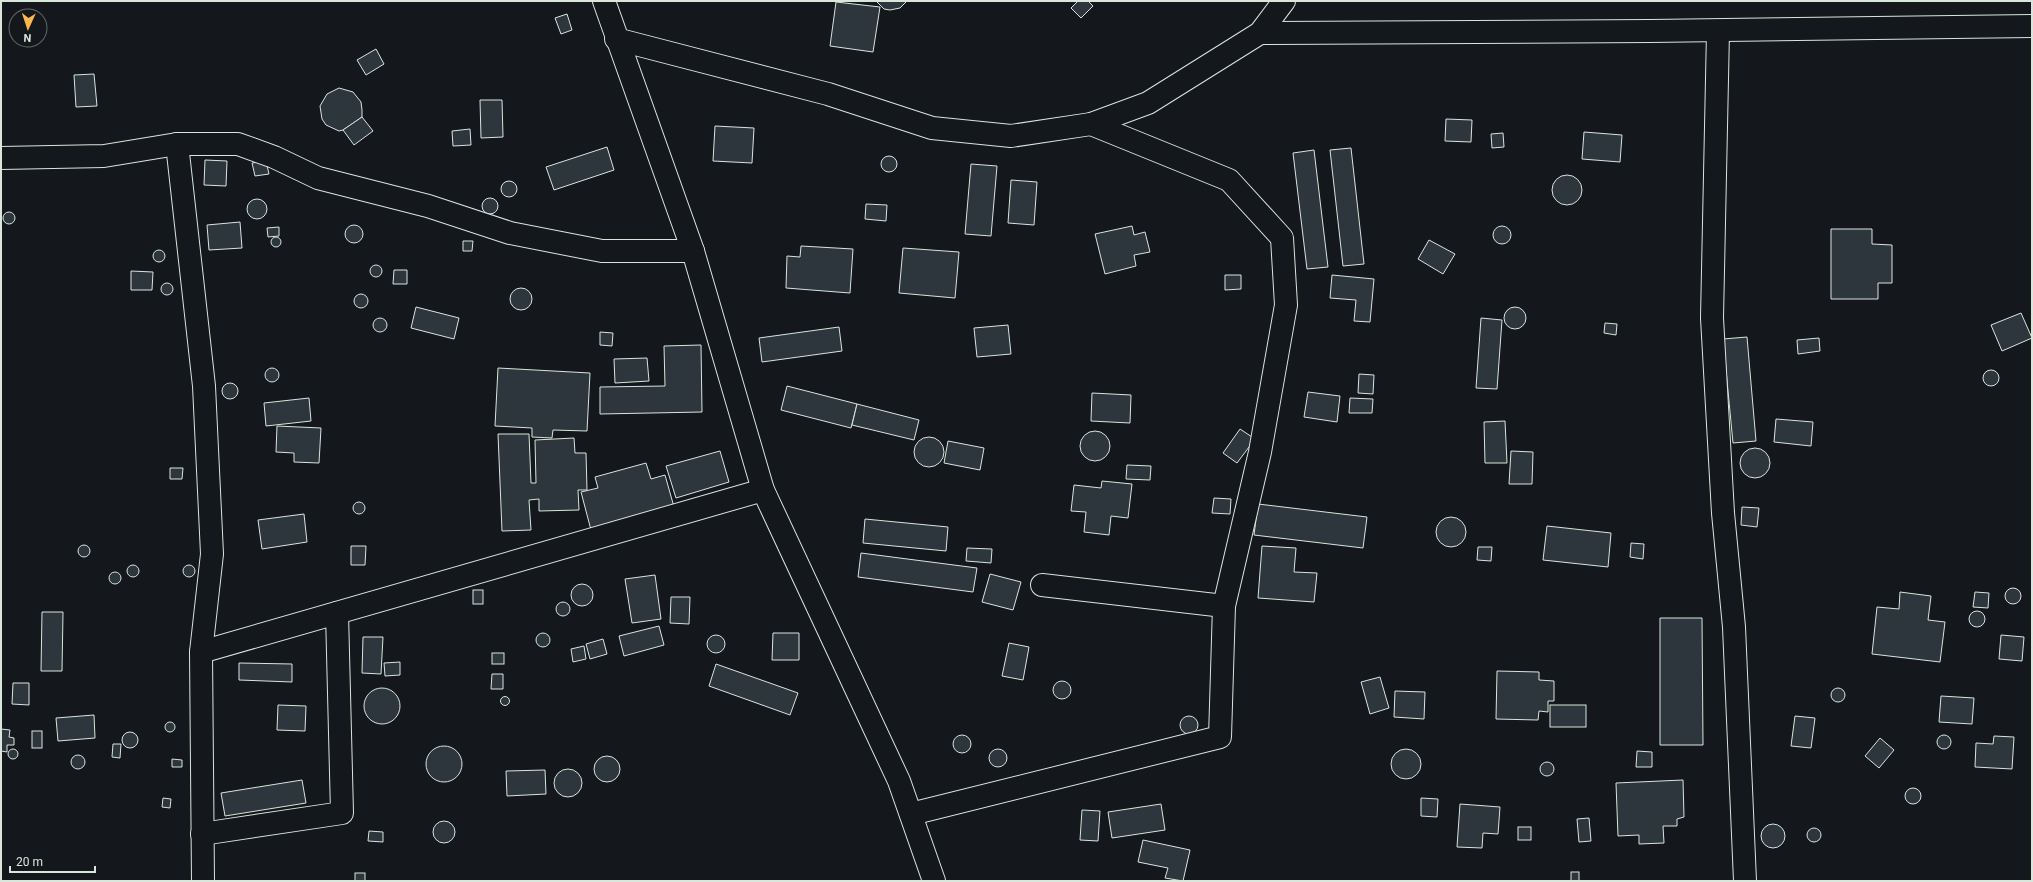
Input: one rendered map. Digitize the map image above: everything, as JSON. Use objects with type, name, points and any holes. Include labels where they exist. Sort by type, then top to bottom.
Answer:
[{"type":"street","points":[[604,1],[616,39],[693,251],[763,490],[899,781],[934,881]]},
{"type":"street","points":[[616,39],[828,94],[932,128],[1011,136],[1091,124],[1148,103],[1260,33],[1284,1]]},
{"type":"street","points":[[1260,33],[1718,31],[2032,26]]},
{"type":"street","points":[[1718,31],[1712,318],[1723,513],[1734,627],[1745,881]]},
{"type":"street","points":[[911,814],[1220,737],[1224,606],[1260,452],[1286,306],[1282,238],[1229,180],[1091,124]]},
{"type":"street","points":[[1,158],[104,156],[177,144],[238,144],[274,157],[318,178],[428,206],[510,233],[602,251],[693,251]]},
{"type":"street","points":[[177,144],[204,386],[212,554],[200,652],[203,881]]},
{"type":"street","points":[[200,652],[763,490]]},
{"type":"street","points":[[1042,585],[1224,606]]},
{"type":"street","points":[[202,834],[342,813],[337,613]]},
{"type":"building","points":[[876,1],[907,1],[900,8],[890,10],[884,9]]},
{"type":"building","points":[[1078,1],[1088,1],[1093,6],[1081,18],[1071,8]]},
{"type":"building","points":[[836,2],[880,7],[873,52],[830,46]]},
{"type":"building","points":[[567,14],[572,30],[561,34],[555,18]]},
{"type":"building","points":[[376,49],[384,64],[366,75],[357,60]]},
{"type":"building","points":[[94,74],[97,106],[76,107],[74,75]]},
{"type":"building","points":[[339,88],[353,92],[361,102],[362,117],[343,130],[339,131],[326,125],[322,119],[320,106],[327,94]]},
{"type":"building","points":[[480,100],[502,100],[503,137],[481,138]]},
{"type":"building","points":[[362,117],[373,131],[354,145],[343,130]]},
{"type":"building","points":[[1446,119],[1472,120],[1471,142],[1445,141]]},
{"type":"building","points":[[715,126],[754,128],[752,163],[713,161]]},
{"type":"building","points":[[470,129],[471,145],[453,146],[452,131]]},
{"type":"building","points":[[1584,132],[1622,135],[1620,162],[1582,159]]},
{"type":"building","points":[[1503,133],[1504,147],[1492,148],[1491,134]]},
{"type":"building","points":[[607,147],[614,170],[554,190],[546,167]]},
{"type":"building","points":[[1351,148],[1364,264],[1343,266],[1330,150]]},
{"type":"building","points":[[1314,150],[1328,267],[1307,269],[1293,153]]},
{"type":"building","points":[[889,156],[895,158],[897,164],[895,170],[889,172],[883,170],[881,164],[883,158]]},
{"type":"building","points":[[205,160],[227,161],[226,186],[204,185]]},
{"type":"building","points":[[266,161],[269,174],[255,176],[252,163]]},
{"type":"building","points":[[971,164],[997,166],[991,236],[965,234]]},
{"type":"building","points":[[1567,175],[1578,179],[1582,190],[1578,201],[1567,205],[1556,201],[1552,190],[1556,179]]},
{"type":"building","points":[[1011,180],[1037,182],[1034,225],[1008,223]]},
{"type":"building","points":[[509,181],[516,186],[517,189],[512,196],[509,197],[502,192],[501,189],[506,182]]},
{"type":"building","points":[[490,198],[497,203],[498,206],[493,213],[490,214],[483,209],[482,206],[487,199]]},
{"type":"building","points":[[257,199],[264,202],[267,209],[264,216],[257,219],[250,216],[247,209],[250,202]]},
{"type":"building","points":[[866,204],[887,205],[886,221],[865,219]]},
{"type":"building","points":[[7,212],[11,212],[15,218],[11,224],[7,224],[3,220],[3,216]]},
{"type":"building","points":[[240,222],[242,248],[209,250],[207,225]]},
{"type":"building","points":[[350,225],[358,225],[363,230],[361,241],[358,243],[350,243],[345,238],[345,230]]},
{"type":"building","points":[[1132,226],[1134,235],[1145,232],[1150,252],[1134,255],[1136,266],[1105,274],[1095,234]]},
{"type":"building","points":[[1502,226],[1508,229],[1511,235],[1508,241],[1502,244],[1496,241],[1493,235],[1496,229]]},
{"type":"building","points":[[279,227],[279,236],[268,237],[267,228]]},
{"type":"building","points":[[1831,229],[1872,229],[1872,244],[1892,245],[1892,283],[1878,283],[1878,299],[1831,299]]},
{"type":"building","points":[[274,237],[278,237],[280,238],[280,246],[274,247],[271,244],[271,240]]},
{"type":"building","points":[[1429,240],[1455,254],[1443,274],[1418,259]]},
{"type":"building","points":[[463,241],[473,241],[472,251],[463,251]]},
{"type":"building","points":[[801,246],[853,249],[850,293],[786,288],[787,256],[800,257]]},
{"type":"building","points":[[903,248],[959,252],[955,298],[899,293]]},
{"type":"building","points":[[161,250],[164,251],[164,261],[157,262],[154,261],[153,254],[154,251]]},
{"type":"building","points":[[374,265],[378,265],[382,271],[378,277],[374,277],[370,273],[370,269]]},
{"type":"building","points":[[394,270],[407,270],[407,284],[393,284]]},
{"type":"building","points":[[131,271],[153,272],[152,290],[131,290]]},
{"type":"building","points":[[1225,275],[1241,275],[1241,289],[1225,290]]},
{"type":"building","points":[[1332,275],[1374,279],[1370,322],[1354,321],[1356,300],[1330,298]]},
{"type":"building","points":[[165,283],[169,283],[173,289],[169,295],[165,295],[161,291],[161,287]]},
{"type":"building","points":[[521,288],[529,291],[532,299],[529,307],[521,310],[513,307],[510,299],[513,291]]},
{"type":"building","points":[[361,294],[366,296],[368,301],[366,306],[361,308],[356,306],[354,301],[356,296]]},
{"type":"building","points":[[416,307],[459,318],[454,339],[411,328]]},
{"type":"building","points":[[1515,307],[1523,310],[1526,318],[1523,326],[1515,329],[1507,326],[1504,318],[1507,310]]},
{"type":"building","points":[[2021,313],[2032,338],[2002,351],[1991,325]]},
{"type":"building","points":[[377,318],[383,318],[387,322],[387,328],[383,332],[377,332],[373,328],[373,322]]},
{"type":"building","points":[[1481,318],[1502,320],[1497,389],[1476,388]]},
{"type":"building","points":[[1605,323],[1617,324],[1616,335],[1604,333]]},
{"type":"building","points":[[1008,325],[1011,354],[977,357],[974,328]]},
{"type":"building","points":[[839,327],[842,351],[762,362],[759,338]]},
{"type":"building","points":[[600,332],[613,333],[612,346],[600,345]]},
{"type":"building","points":[[1747,337],[1756,441],[1733,443],[1723,339]]},
{"type":"building","points":[[1819,338],[1820,351],[1798,354],[1797,340]]},
{"type":"building","points":[[701,345],[702,412],[600,414],[600,387],[665,386],[664,346]]},
{"type":"building","points":[[647,358],[649,381],[615,383],[614,359]]},
{"type":"building","points":[[269,368],[275,368],[279,372],[279,378],[275,382],[269,382],[265,378],[265,372]]},
{"type":"building","points":[[498,368],[590,373],[587,431],[553,430],[552,438],[532,437],[532,428],[495,426]]},
{"type":"building","points":[[1991,370],[1997,372],[1999,378],[1997,384],[1991,386],[1985,384],[1983,378],[1985,372]]},
{"type":"building","points":[[1359,374],[1374,375],[1373,394],[1358,393]]},
{"type":"building","points":[[227,383],[233,383],[238,388],[236,397],[233,399],[227,399],[222,394],[222,388]]},
{"type":"building","points":[[787,386],[857,404],[851,428],[781,410]]},
{"type":"building","points":[[1308,392],[1340,396],[1337,422],[1304,417]]},
{"type":"building","points":[[1092,393],[1131,395],[1130,423],[1091,421]]},
{"type":"building","points":[[309,398],[311,421],[266,426],[264,403]]},
{"type":"building","points":[[1350,398],[1373,399],[1372,413],[1349,413]]},
{"type":"building","points":[[857,404],[919,420],[914,440],[852,425]]},
{"type":"building","points":[[1776,419],[1813,422],[1811,446],[1774,442]]},
{"type":"building","points":[[1505,421],[1507,463],[1485,463],[1484,422]]},
{"type":"building","points":[[277,426],[321,428],[319,463],[294,462],[294,453],[276,452]]},
{"type":"building","points":[[1240,429],[1255,439],[1237,463],[1223,453]]},
{"type":"building","points":[[1095,431],[1106,435],[1110,446],[1106,457],[1095,461],[1084,457],[1080,446],[1084,435]]},
{"type":"building","points":[[498,434],[529,434],[531,483],[536,483],[535,440],[574,438],[575,453],[586,453],[587,490],[578,490],[579,510],[539,511],[539,499],[529,500],[531,530],[502,531]]},
{"type":"building","points":[[929,437],[940,441],[944,452],[940,463],[929,467],[918,463],[914,452],[918,441]]},
{"type":"building","points":[[948,441],[984,448],[980,470],[944,463]]},
{"type":"building","points":[[1755,448],[1766,452],[1770,463],[1766,474],[1755,478],[1744,474],[1740,463],[1744,452]]},
{"type":"building","points":[[720,451],[729,482],[676,498],[666,466]]},
{"type":"building","points":[[1511,451],[1533,452],[1532,484],[1509,484]]},
{"type":"building","points":[[646,463],[651,479],[665,475],[674,507],[591,530],[581,492],[598,488],[595,477]]},
{"type":"building","points":[[1127,465],[1151,466],[1150,480],[1126,479]]},
{"type":"building","points":[[170,468],[183,468],[182,479],[170,479]]},
{"type":"building","points":[[1102,481],[1132,484],[1128,518],[1111,516],[1109,535],[1084,532],[1086,512],[1071,511],[1074,485],[1101,488]]},
{"type":"building","points":[[1214,498],[1231,499],[1230,514],[1212,513]]},
{"type":"building","points":[[359,502],[363,504],[365,508],[363,512],[359,514],[355,512],[353,508],[355,504]]},
{"type":"building","points":[[1258,504],[1367,517],[1363,548],[1254,535]]},
{"type":"building","points":[[1742,507],[1759,508],[1757,527],[1741,525]]},
{"type":"building","points":[[304,514],[307,542],[262,549],[258,520]]},
{"type":"building","points":[[1451,517],[1462,521],[1466,532],[1462,543],[1451,547],[1440,543],[1436,532],[1440,521]]},
{"type":"building","points":[[865,519],[948,527],[946,551],[863,543]]},
{"type":"building","points":[[1547,526],[1611,533],[1608,567],[1543,560]]},
{"type":"building","points":[[1631,543],[1644,544],[1643,559],[1630,557]]},
{"type":"building","points":[[82,545],[86,545],[90,551],[86,557],[82,557],[78,553],[78,549]]},
{"type":"building","points":[[351,546],[366,546],[365,565],[351,565]]},
{"type":"building","points":[[1262,546],[1296,548],[1294,572],[1317,573],[1314,602],[1258,598]]},
{"type":"building","points":[[1478,547],[1492,547],[1491,561],[1477,560]]},
{"type":"building","points":[[967,548],[992,549],[991,563],[966,561]]},
{"type":"building","points":[[861,553],[977,568],[973,592],[858,577]]},
{"type":"building","points":[[135,565],[138,566],[138,576],[131,577],[128,576],[127,569],[128,566]]},
{"type":"building","points":[[187,565],[191,565],[195,571],[191,577],[187,577],[183,573],[183,569]]},
{"type":"building","points":[[113,572],[117,572],[121,578],[117,584],[113,584],[109,580],[109,576]]},
{"type":"building","points":[[990,574],[1021,582],[1013,610],[982,602]]},
{"type":"building","points":[[655,575],[661,619],[632,623],[625,579]]},
{"type":"building","points":[[582,584],[590,587],[593,595],[590,603],[582,606],[574,603],[571,595],[574,587]]},
{"type":"building","points":[[2013,588],[2019,590],[2021,596],[2019,602],[2013,604],[2007,602],[2005,596],[2007,590]]},
{"type":"building","points":[[473,590],[483,590],[483,604],[473,604]]},
{"type":"building","points":[[1900,592],[1931,596],[1928,620],[1945,622],[1940,662],[1872,654],[1877,607],[1899,609]]},
{"type":"building","points":[[1975,592],[1989,593],[1988,608],[1973,607]]},
{"type":"building","points":[[671,597],[690,597],[689,624],[670,623]]},
{"type":"building","points":[[563,602],[568,604],[570,609],[568,614],[563,616],[558,614],[556,609],[558,604]]},
{"type":"building","points":[[1977,611],[1983,613],[1985,619],[1983,625],[1977,627],[1971,625],[1969,619],[1971,613]]},
{"type":"building","points":[[42,612],[63,612],[62,671],[41,671]]},
{"type":"building","points":[[1660,618],[1702,618],[1703,745],[1660,745]]},
{"type":"building","points":[[659,626],[664,645],[624,656],[619,636]]},
{"type":"building","points":[[543,633],[548,635],[550,640],[548,645],[543,647],[538,645],[536,640],[538,635]]},
{"type":"building","points":[[773,633],[799,633],[799,660],[772,660]]},
{"type":"building","points":[[712,635],[720,635],[725,640],[723,651],[720,653],[712,653],[707,648],[707,640]]},
{"type":"building","points":[[2001,635],[2024,637],[2022,661],[1999,659]]},
{"type":"building","points":[[363,637],[383,637],[381,674],[362,673]]},
{"type":"building","points":[[603,639],[607,654],[590,659],[586,644]]},
{"type":"building","points":[[1009,643],[1029,647],[1023,680],[1002,676]]},
{"type":"building","points":[[584,646],[586,659],[573,662],[571,649]]},
{"type":"building","points":[[492,653],[504,653],[504,664],[492,664]]},
{"type":"building","points":[[400,662],[400,675],[385,676],[384,663]]},
{"type":"building","points":[[239,663],[292,664],[292,682],[239,680]]},
{"type":"building","points":[[716,664],[798,693],[790,715],[709,686]]},
{"type":"building","points":[[1497,671],[1539,672],[1539,680],[1554,681],[1554,701],[1548,701],[1548,712],[1539,711],[1538,720],[1496,719]]},
{"type":"building","points":[[492,674],[503,674],[503,689],[491,689]]},
{"type":"building","points":[[1380,677],[1389,708],[1370,714],[1361,682]]},
{"type":"building","points":[[1062,681],[1068,684],[1071,690],[1068,696],[1062,699],[1056,696],[1053,690],[1056,684]]},
{"type":"building","points":[[13,683],[29,683],[29,705],[12,704]]},
{"type":"building","points":[[382,688],[392,691],[397,696],[400,706],[397,716],[392,721],[382,724],[372,721],[367,716],[364,706],[367,696],[372,691]]},
{"type":"building","points":[[1838,688],[1843,690],[1845,695],[1843,700],[1838,702],[1833,700],[1831,695],[1833,690]]},
{"type":"building","points":[[1395,691],[1425,692],[1424,719],[1394,717]]},
{"type":"building","points":[[505,696],[510,701],[505,706],[500,701]]},
{"type":"building","points":[[1941,696],[1974,698],[1972,724],[1939,722]]},
{"type":"building","points":[[278,705],[306,706],[305,731],[277,730]]},
{"type":"building","points":[[1550,705],[1586,705],[1586,727],[1550,727]]},
{"type":"building","points":[[94,715],[95,738],[58,741],[56,718]]},
{"type":"building","points":[[1189,716],[1195,719],[1198,725],[1195,731],[1189,734],[1183,731],[1180,725],[1183,719]]},
{"type":"building","points":[[1795,716],[1815,718],[1811,748],[1791,746]]},
{"type":"building","points":[[170,722],[175,727],[170,732],[165,727]]},
{"type":"building","points":[[1,729],[10,730],[9,737],[14,738],[14,745],[7,745],[7,752],[1,751]]},
{"type":"building","points":[[32,731],[42,731],[42,748],[32,748]]},
{"type":"building","points":[[127,732],[133,732],[138,737],[136,746],[133,748],[127,748],[122,743],[122,737]]},
{"type":"building","points":[[962,735],[966,736],[970,740],[970,748],[966,752],[962,753],[958,752],[954,748],[953,744],[954,740],[958,736]]},
{"type":"building","points":[[1944,735],[1949,737],[1951,742],[1949,747],[1944,749],[1939,747],[1937,742],[1939,737]]},
{"type":"building","points":[[1994,736],[2014,737],[2012,769],[1975,767],[1976,743],[1993,744]]},
{"type":"building","points":[[1880,738],[1894,750],[1879,768],[1865,756]]},
{"type":"building","points":[[113,744],[121,744],[120,758],[112,757]]},
{"type":"building","points":[[444,746],[454,749],[459,754],[462,764],[459,774],[454,779],[444,782],[434,779],[429,774],[426,764],[429,754],[434,749]]},
{"type":"building","points":[[11,749],[15,749],[17,750],[17,758],[11,759],[8,756],[8,752]]},
{"type":"building","points":[[994,749],[1002,749],[1007,754],[1005,765],[1002,767],[994,767],[989,762],[989,754]]},
{"type":"building","points":[[1406,749],[1417,753],[1421,764],[1417,775],[1406,779],[1395,775],[1391,764],[1395,753]]},
{"type":"building","points":[[1637,751],[1652,752],[1652,767],[1636,767]]},
{"type":"building","points":[[75,755],[81,755],[85,759],[85,765],[81,769],[75,769],[71,765],[71,759]]},
{"type":"building","points":[[607,756],[616,760],[620,769],[616,778],[607,782],[598,778],[594,769],[598,760]]},
{"type":"building","points":[[172,759],[182,760],[182,767],[172,767]]},
{"type":"building","points":[[1544,762],[1550,762],[1554,766],[1554,772],[1550,776],[1544,776],[1540,772],[1540,766]]},
{"type":"building","points":[[568,769],[578,773],[582,783],[578,793],[568,797],[558,793],[554,783],[558,773]]},
{"type":"building","points":[[545,770],[546,794],[507,796],[506,771]]},
{"type":"building","points":[[302,780],[306,803],[225,816],[221,793]]},
{"type":"building","points":[[1683,780],[1684,817],[1677,819],[1677,826],[1663,826],[1664,843],[1639,844],[1639,835],[1618,836],[1616,783]]},
{"type":"building","points":[[1913,788],[1919,790],[1921,796],[1919,802],[1913,804],[1907,802],[1905,796],[1907,790]]},
{"type":"building","points":[[163,798],[171,799],[170,808],[162,807]]},
{"type":"building","points":[[1421,798],[1438,799],[1437,817],[1421,816]]},
{"type":"building","points":[[1161,804],[1165,830],[1112,838],[1108,812]]},
{"type":"building","points":[[1460,804],[1500,807],[1498,834],[1483,833],[1482,848],[1457,847]]},
{"type":"building","points":[[1082,810],[1100,811],[1098,841],[1080,840]]},
{"type":"building","points":[[1589,818],[1591,841],[1579,842],[1577,819]]},
{"type":"building","points":[[444,821],[452,824],[455,832],[452,840],[444,843],[436,840],[433,832],[436,824]]},
{"type":"building","points":[[1773,824],[1781,828],[1785,836],[1781,844],[1773,848],[1765,844],[1761,836],[1765,828]]},
{"type":"building","points":[[1518,827],[1531,827],[1531,840],[1518,840]]},
{"type":"building","points":[[1814,828],[1819,830],[1821,835],[1819,840],[1814,842],[1809,840],[1807,835],[1809,830]]},
{"type":"building","points":[[369,831],[383,832],[383,842],[368,841]]},
{"type":"building","points":[[1143,840],[1190,850],[1183,881],[1165,878],[1168,868],[1138,862]]},
{"type":"building","points":[[1571,872],[1579,872],[1579,881],[1571,881]]},
{"type":"building","points":[[355,873],[365,873],[365,881],[355,881]]}]
